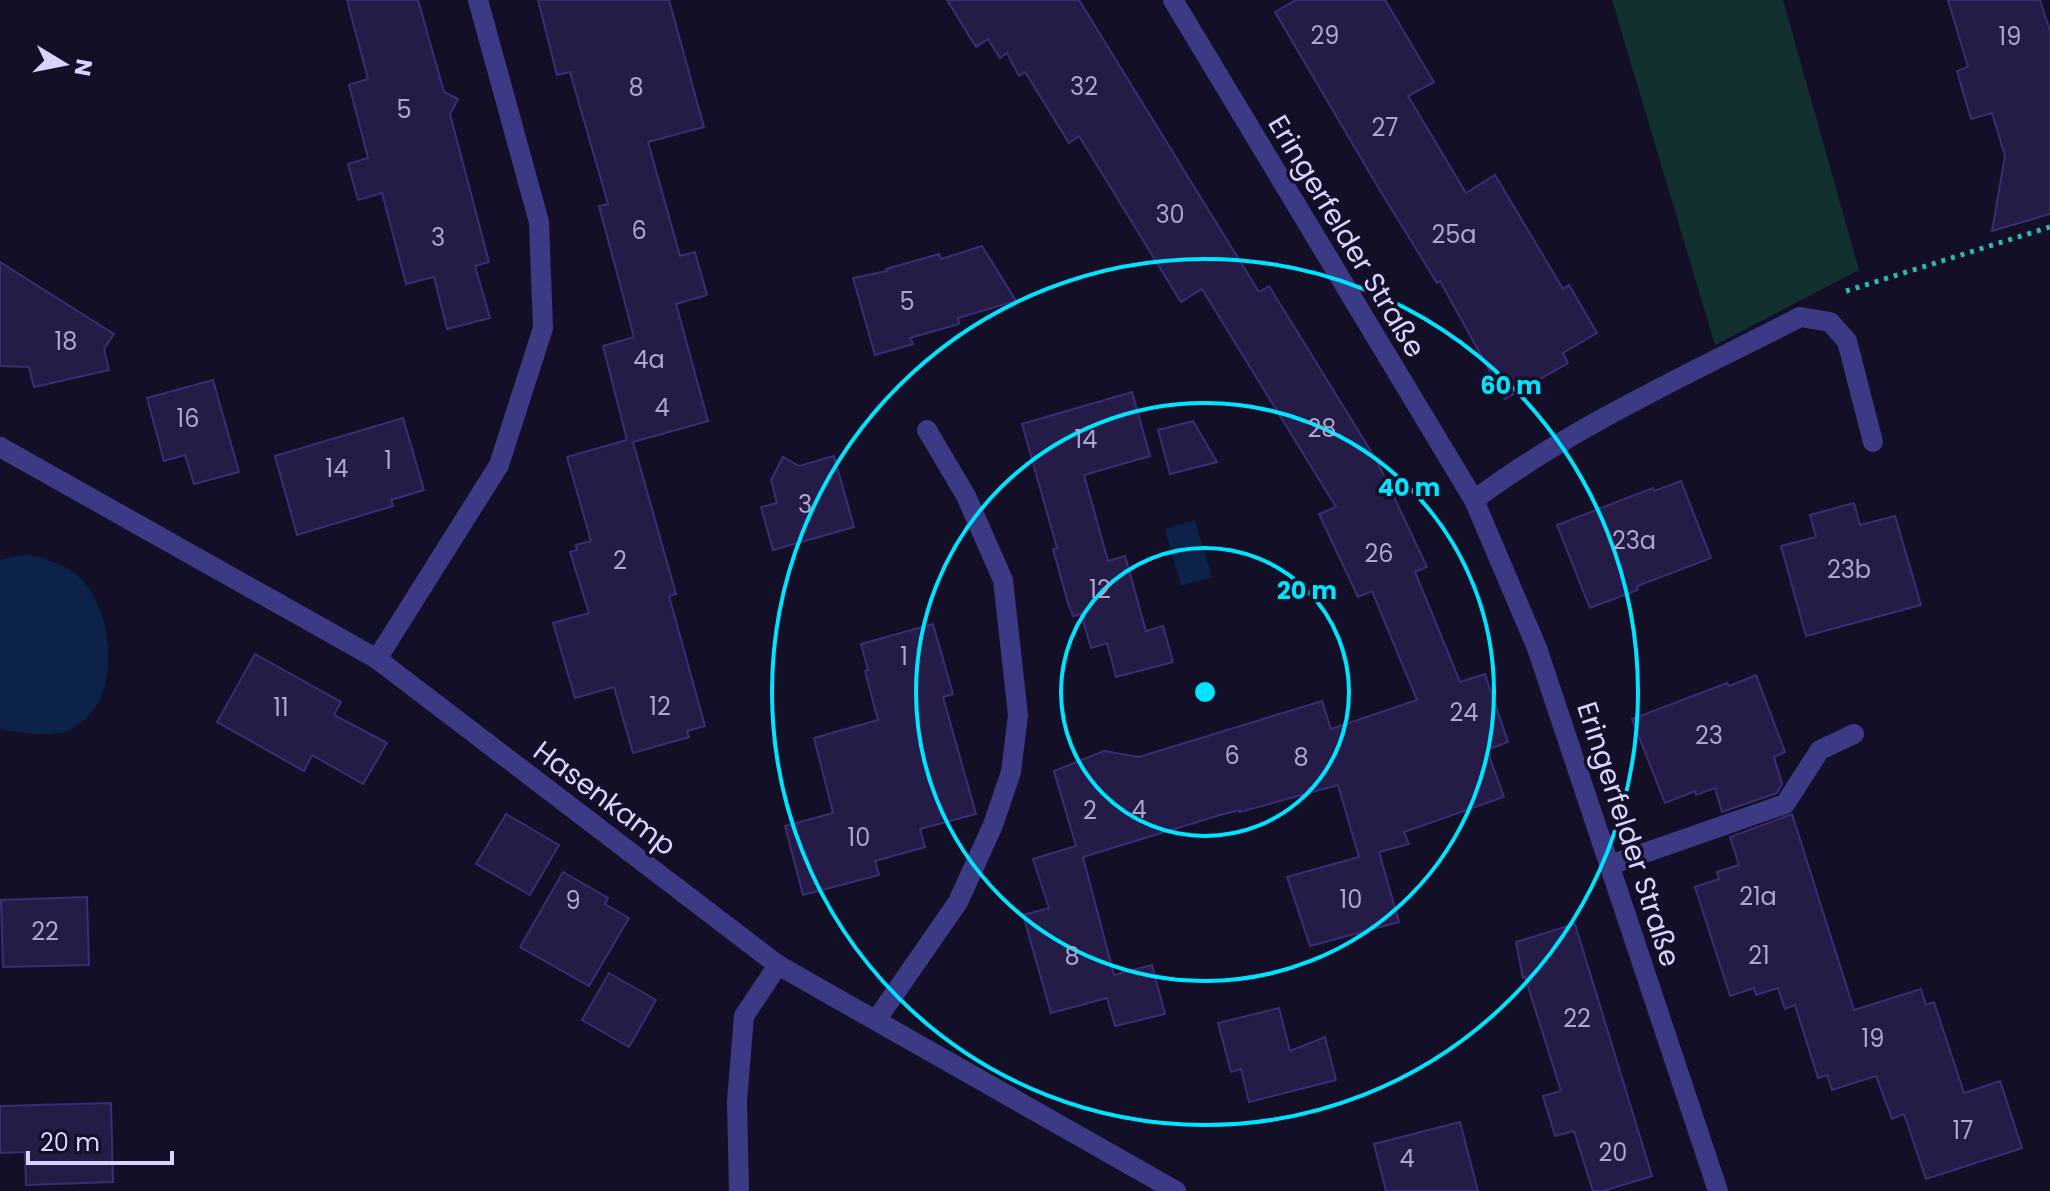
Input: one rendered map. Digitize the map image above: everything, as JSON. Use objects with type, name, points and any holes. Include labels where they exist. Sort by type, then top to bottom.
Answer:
[{"type":"street","points":[[377,659],[499,465],[543,328],[539,222],[478,0]]},
{"type":"street","name":"Eringerfelder Straße","points":[[1173,0],[1474,500],[1537,648],[1718,1191]]},
{"type":"street","points":[[1474,500],[1527,463],[1649,395],[1800,317],[1830,322],[1847,341],[1873,442]]},
{"type":"street","points":[[877,1019],[958,902],[993,825],[1011,772],[1018,715],[1003,580],[966,496],[927,430]]},
{"type":"street","name":"Hasenkamp","points":[[0,447],[377,659],[778,965],[1176,1191]]},
{"type":"street","points":[[1610,865],[1785,804],[1820,750],[1854,734]]},
{"type":"street","points":[[739,1191],[737,1101],[744,1016],[778,965]]},
{"type":"path","points":[[1800,317],[1846,290],[2050,227]]},
{"type":"green space","points":[[1612,0],[1783,0],[1859,270],[1715,345]]},
{"type":"water","points":[[1195,520],[1212,577],[1181,586],[1165,529]]},
{"type":"water","points":[[27,554],[64,566],[82,580],[102,615],[107,636],[107,679],[100,699],[89,716],[73,728],[57,733],[0,729],[0,560]]},
{"type":"building","points":[[347,0],[418,0],[444,92],[458,99],[450,114],[489,262],[475,266],[490,318],[447,329],[434,277],[406,284],[382,193],[358,200],[348,164],[368,158],[349,85],[368,79]]},
{"type":"building","points":[[538,0],[669,0],[704,127],[648,142],[680,256],[695,252],[707,295],[676,304],[708,421],[633,442],[676,594],[669,596],[705,726],[687,731],[689,737],[633,753],[614,687],[575,698],[553,623],[589,613],[570,552],[577,550],[576,545],[591,541],[567,457],[627,440],[603,346],[634,337],[599,206],[608,204],[570,72],[557,75]]},
{"type":"building","points":[[947,0],[1079,0],[1259,292],[1269,286],[1377,461],[1427,567],[1415,572],[1460,682],[1485,674],[1508,742],[1487,750],[1504,797],[1404,832],[1409,844],[1379,852],[1399,922],[1310,946],[1287,877],[1359,857],[1338,785],[1220,815],[1083,857],[1114,975],[1152,965],[1165,1014],[1115,1026],[1107,998],[1051,1013],[1023,915],[1049,908],[1033,859],[1076,846],[1054,771],[1104,751],[1139,757],[1322,701],[1331,729],[1417,700],[1372,591],[1358,597],[1319,514],[1336,507],[1202,289],[1181,302],[1079,136],[1069,143],[1025,72],[1019,76],[1007,53],[1000,58],[988,39],[976,47]]},
{"type":"building","points":[[1296,0],[1385,0],[1434,82],[1408,96],[1466,193],[1495,175],[1563,289],[1569,285],[1597,333],[1563,353],[1568,363],[1505,399],[1440,281],[1437,283],[1378,187],[1275,12]]},
{"type":"building","points":[[1948,0],[2040,0],[2050,31],[2050,214],[1992,231],[2005,156],[1992,113],[1971,119],[1957,71],[1968,67]]},
{"type":"building","points":[[982,246],[1016,301],[958,318],[959,324],[910,338],[913,344],[875,355],[853,278],[939,254],[941,259]]},
{"type":"building","points":[[0,262],[114,334],[104,349],[109,370],[34,387],[29,367],[0,366]]},
{"type":"building","points":[[213,380],[239,472],[194,484],[185,455],[164,461],[147,398]]},
{"type":"building","points":[[1132,392],[1150,456],[1084,475],[1108,561],[1125,556],[1146,631],[1163,626],[1173,662],[1116,677],[1107,643],[1091,648],[1081,614],[1073,616],[1068,603],[1053,549],[1057,548],[1022,424]]},
{"type":"building","points":[[403,418],[424,490],[391,500],[393,506],[297,535],[275,456]]},
{"type":"building","points":[[1193,421],[1217,462],[1170,474],[1158,430]]},
{"type":"building","points":[[834,456],[854,527],[773,550],[761,507],[777,503],[771,480],[783,457],[799,466]]},
{"type":"building","points":[[1681,481],[1711,558],[1590,608],[1557,525],[1653,488],[1654,491]]},
{"type":"building","points":[[1854,503],[1860,525],[1895,516],[1921,605],[1806,636],[1781,546],[1816,537],[1810,515]]},
{"type":"building","points":[[933,624],[953,694],[943,697],[976,814],[920,829],[925,847],[875,861],[879,875],[803,895],[785,826],[833,813],[814,738],[878,720],[861,644]]},
{"type":"building","points":[[255,654],[341,702],[334,715],[387,743],[363,784],[312,755],[304,771],[217,722]]},
{"type":"building","points":[[1756,675],[1785,752],[1774,757],[1782,784],[1777,793],[1722,812],[1715,788],[1696,795],[1695,791],[1665,803],[1632,719]]},
{"type":"building","points":[[506,814],[559,845],[530,895],[476,864]]},
{"type":"building","points":[[1792,814],[1854,1010],[1921,989],[1926,1005],[1934,1002],[1964,1093],[2000,1081],[2022,1148],[1926,1179],[1904,1114],[1892,1119],[1876,1076],[1832,1090],[1827,1075],[1818,1078],[1795,1005],[1785,1009],[1778,988],[1756,995],[1754,988],[1730,996],[1695,887],[1719,879],[1717,872],[1739,865],[1730,837]]},
{"type":"building","points":[[563,872],[608,898],[605,904],[629,918],[589,986],[520,947]]},
{"type":"building","points":[[87,897],[89,965],[3,967],[1,900]]},
{"type":"building","points":[[1575,924],[1652,1176],[1603,1191],[1593,1191],[1574,1131],[1555,1136],[1543,1096],[1561,1091],[1523,978],[1516,942]]},
{"type":"building","points":[[609,973],[656,1000],[629,1047],[582,1020]]},
{"type":"building","points":[[1279,1008],[1290,1051],[1325,1037],[1336,1080],[1249,1102],[1241,1069],[1231,1072],[1218,1023]]},
{"type":"building","points":[[111,1103],[113,1182],[26,1185],[25,1152],[0,1153],[0,1106]]},
{"type":"building","points":[[1460,1122],[1478,1191],[1386,1191],[1374,1144]]}]
